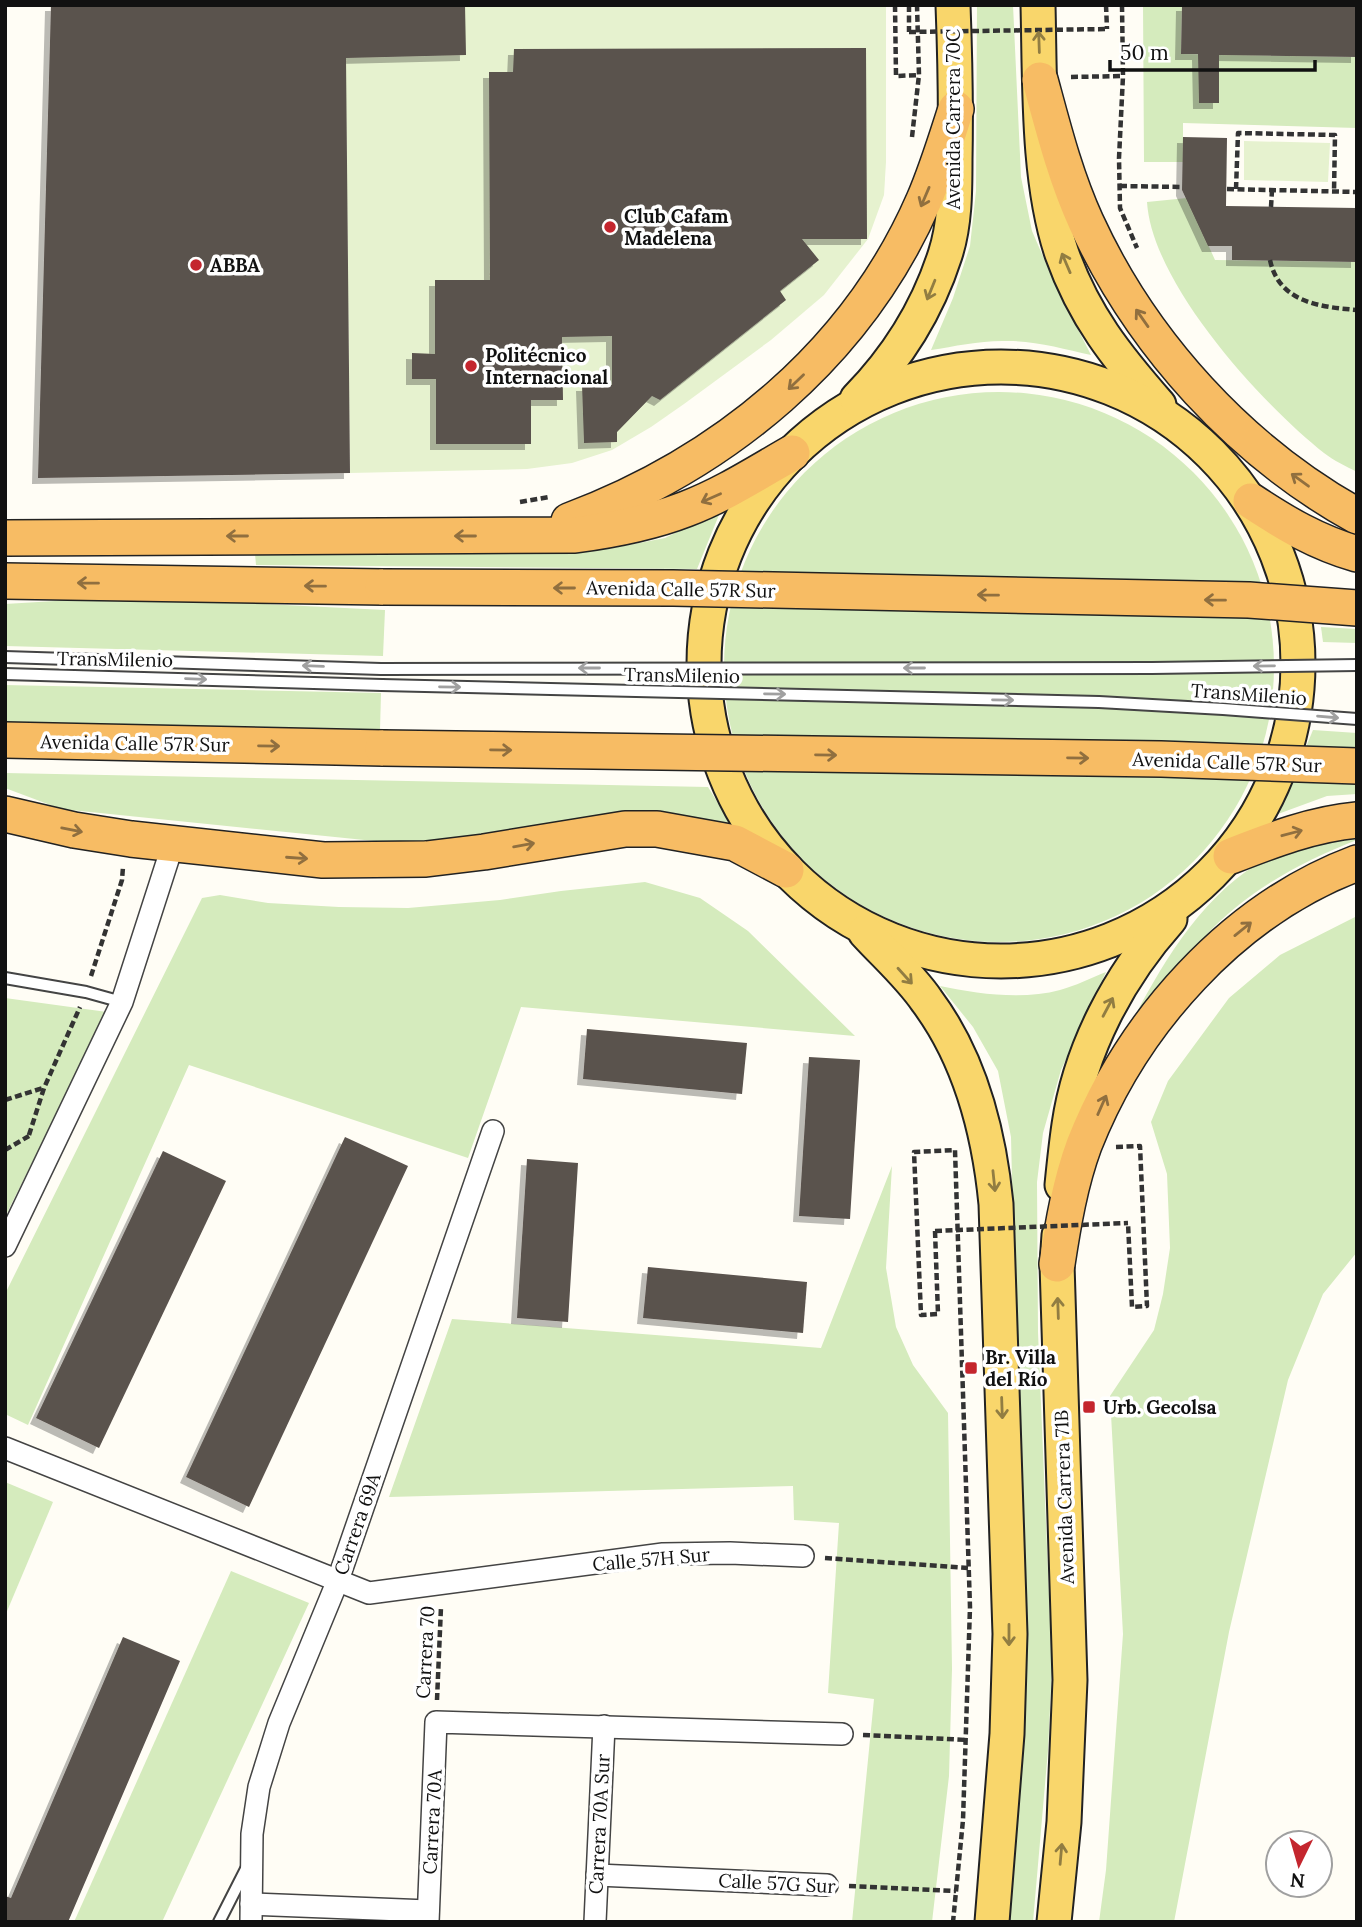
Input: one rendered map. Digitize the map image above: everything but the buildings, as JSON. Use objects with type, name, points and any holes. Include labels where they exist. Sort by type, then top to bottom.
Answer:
[{"type":"highway","points":[[1055,78],[1059,152],[1086,222],[1122,289],[1164,350],[1214,407],[1269,458],[1331,502],[1357,516]]},
{"type":"highway","points":[[5,538],[511,520],[587,514],[655,484],[698,460],[739,431],[804,374],[845,328],[900,246],[928,191],[956,109]]},
{"type":"highway","points":[[511,520],[575,535],[648,522],[687,509],[722,493],[792,453]]},
{"type":"highway","points":[[1251,501],[1289,527],[1331,546],[1357,554]]},
{"type":"highway","name":"Avenida Calle 57R Sur","points":[[5,582],[673,588],[1249,600],[1357,608]]},
{"type":"highway","name":"Avenida Calle 57R Sur","points":[[5,740],[1147,759],[1357,766]]},
{"type":"highway","points":[[5,814],[74,831],[173,844],[278,856],[371,861],[461,855],[625,829],[657,829],[735,844],[786,870]]},
{"type":"highway","points":[[1231,856],[1284,835],[1340,821],[1357,820]]},
{"type":"highway","points":[[1057,1264],[1066,1204],[1084,1147],[1106,1095],[1134,1046],[1168,1001],[1207,960],[1251,923],[1298,892],[1357,863]]},
{"type":"main road","name":"Avenida Carrera 70C","points":[[846,411],[904,344],[923,312],[946,253],[952,224],[955,185],[953,5]]},
{"type":"main road","points":[[1038,5],[1055,78],[1045,162],[1051,206],[1062,253],[1083,301],[1110,347],[1172,420]]},
{"type":"main road","points":[[986,368],[1035,369],[1083,379],[1129,396],[1172,420],[1202,444],[1228,471],[1251,501],[1285,569],[1300,643],[1296,720],[1272,792],[1231,856],[1190,896],[1130,933],[1064,955],[994,962],[924,951],[859,925],[825,903],[786,870],[750,825],[724,773],[708,718],[703,660],[709,603],[727,548],[755,497],[792,453],[818,430],[846,411],[890,389],[937,374],[986,368]]},
{"type":"main road","name":"Avenida Carrera 71B","points":[[1054,1922],[1064,1822],[1070,1680],[1057,1264],[1069,1123],[1099,1025],[1117,990],[1150,941],[1190,896]]},
{"type":"main road","points":[[859,925],[927,1000],[953,1041],[970,1082],[992,1159],[996,1204],[1010,1634],[1007,1734],[992,1922]]},
{"type":"street","points":[[5,1246],[122,1002],[173,844]]},
{"type":"street","name":"Carrera 69A","points":[[251,1913],[252,1834],[259,1787],[279,1723],[338,1580],[493,1131]]},
{"type":"street","name":"Calle 57H Sur","points":[[5,1448],[369,1593],[663,1554],[803,1556]]},
{"type":"street","points":[[436,1721],[842,1734]]},
{"type":"street","name":"Carrera 70A","points":[[428,1916],[436,1721]]},
{"type":"street","name":"Carrera 70A Sur","points":[[595,1922],[604,1726]]},
{"type":"street","name":"Calle 57G Sur","points":[[597,1875],[827,1885]]},
{"type":"street","points":[[251,1913],[428,1916]]},
{"type":"lane","name":"TransMilenio","points":[[5,657],[381,668],[1152,668],[1357,665]]},
{"type":"lane","name":"TransMilenio","points":[[5,674],[1112,703],[1357,719]]},
{"type":"lane","points":[[5,978],[86,992],[122,1002]]},
{"type":"lane","points":[[219,1922],[252,1856]]},
{"type":"path","points":[[895,5],[896,76],[919,75]]},
{"type":"path","points":[[909,5],[909,32],[1107,29],[1106,5]]},
{"type":"path","points":[[912,141],[919,75],[917,5]]},
{"type":"path","points":[[1122,5],[1120,208],[1141,256]]},
{"type":"path","points":[[1055,78],[1123,76]]},
{"type":"path","points":[[1236,189],[1238,133],[1335,135],[1334,192]]},
{"type":"path","points":[[1120,186],[1183,187]]},
{"type":"path","points":[[1227,189],[1357,192]]},
{"type":"path","points":[[1271,207],[1272,190]]},
{"type":"path","points":[[1270,260],[1277,279],[1301,301],[1322,307],[1357,310]]},
{"type":"path","points":[[511,520],[558,495]]},
{"type":"path","points":[[5,1100],[44,1088]]},
{"type":"path","points":[[5,1150],[29,1136]]},
{"type":"path","points":[[953,1922],[967,1740],[970,1608],[968,1567],[955,1150],[914,1152],[921,1315],[938,1314],[934,1231],[1128,1223],[1132,1307],[1147,1306],[1140,1146]]},
{"type":"path","points":[[1089,1235],[1090,1222]]},
{"type":"path","points":[[803,1556],[968,1567]]},
{"type":"path","name":"Carrera 70","points":[[436,1721],[443,1584]]},
{"type":"path","points":[[842,1734],[967,1740]]},
{"type":"path","name":"Calle 57G Sur","points":[[827,1885],[956,1891]]},
{"type":"green space","name":"Club Cafam Madelena","points":[[345,5],[886,5],[884,195],[868,239],[824,295],[771,340],[651,427],[612,450],[572,463],[527,469],[350,473]]},
{"type":"green space","points":[[977,5],[1013,5],[1021,177],[1032,231],[1091,355],[1018,341],[979,342],[931,350],[953,298],[970,246],[976,191]]},
{"type":"green space","points":[[1143,5],[1182,5],[1181,54],[1357,57],[1357,128],[1183,123],[1183,162],[1144,162]]},
{"type":"green space","points":[[1244,141],[1330,143],[1328,182],[1244,180]]},
{"type":"green space","points":[[1187,198],[1215,260],[1357,262],[1357,472],[1324,453],[1271,405],[1214,340],[1189,305],[1168,269],[1153,234],[1147,202]]},
{"type":"green space","points":[[999,392],[1053,397],[1104,413],[1152,438],[1194,472],[1228,514],[1253,562],[1269,613],[1274,667],[1269,721],[1253,772],[1228,820],[1194,862],[1152,896],[1104,921],[1053,937],[999,942],[945,937],[894,921],[846,896],[804,862],[770,820],[745,772],[729,721],[724,667],[729,613],[745,562],[770,514],[804,472],[846,438],[894,413],[945,397]]},
{"type":"green space","points":[[721,510],[697,569],[256,565],[255,554],[608,549],[665,538]]},
{"type":"green space","points":[[122,597],[385,610],[383,656],[5,646],[5,604]]},
{"type":"green space","points":[[1321,627],[1357,629],[1357,643],[1323,642]]},
{"type":"green space","points":[[5,685],[381,693],[380,730],[5,723]]},
{"type":"green space","points":[[1313,730],[1357,733],[1357,750],[1306,747]]},
{"type":"green space","points":[[5,773],[708,787],[736,832],[630,813],[439,842],[384,842],[61,809],[5,788]]},
{"type":"green space","points":[[1292,780],[1357,781],[1357,794],[1327,796],[1278,814]]},
{"type":"green space","points":[[1357,833],[1357,840],[1325,853],[1278,878],[1235,908],[1203,938],[1121,1043],[1164,964],[1200,914],[1221,892],[1244,873],[1278,853]]},
{"type":"green space","points":[[645,882],[700,898],[748,931],[855,1036],[521,1007],[468,1158],[189,1065],[28,1425],[5,1414],[5,1294],[202,898],[220,895],[268,903],[408,908]]},
{"type":"green space","points":[[1357,916],[1357,1252],[1323,1294],[1288,1380],[1229,1632],[1174,1922],[1099,1922],[1106,1870],[1123,1634],[1110,1396],[1154,1330],[1170,1248],[1167,1174],[1151,1122],[1168,1081],[1229,998],[1280,955]]},
{"type":"green space","points":[[1106,972],[1061,1070],[1043,1133],[1037,1182],[1038,1332],[1052,1667],[1048,1750],[1033,1922],[1008,1922],[1027,1679],[1020,1515],[1011,1137],[998,1071],[973,1027],[940,986],[984,993],[1031,995],[1066,988]]},
{"type":"green space","points":[[5,998],[107,1012],[5,1217]]},
{"type":"green space","points":[[892,1166],[886,1268],[896,1327],[913,1365],[948,1413],[952,1669],[949,1776],[932,1922],[852,1922],[874,1699],[828,1693],[839,1523],[794,1520],[793,1486],[389,1497],[452,1319],[821,1348]]},
{"type":"green space","points":[[5,1482],[53,1502],[5,1616]]},
{"type":"green space","points":[[231,1571],[309,1603],[162,1922],[74,1922]]},
{"type":"place","name":"Club Cafam Madelena","points":[[610,227]]},
{"type":"place","name":"ABBA","points":[[196,265]]},
{"type":"place","name":"Politécnico Internacional","points":[[471,366]]},
{"type":"place","name":"Br. Villa del Río","points":[[971,1368]]},
{"type":"place","name":"Urb. Gecolsa","points":[[1089,1407]]}]
